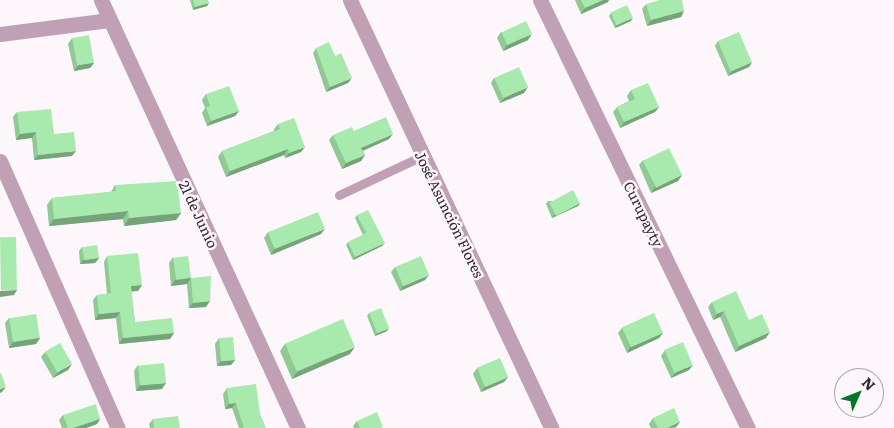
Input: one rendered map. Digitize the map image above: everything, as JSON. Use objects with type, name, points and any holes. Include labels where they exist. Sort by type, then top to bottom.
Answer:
[{"type":"street","name":"21 de Junio","points":[[101,0],[298,428]]},
{"type":"street","name":"José Asunción Flores","points":[[350,0],[551,428]]},
{"type":"street","name":"Curupayty","points":[[540,0],[748,428]]},
{"type":"street","points":[[0,34],[109,20]]},
{"type":"street","points":[[0,161],[118,428]]},
{"type":"lane","points":[[339,195],[422,156]]},
{"type":"building","points":[[193,0],[208,0],[209,3],[195,7]]},
{"type":"building","points":[[581,0],[603,0],[585,8]]},
{"type":"building","points":[[660,0],[682,0],[684,11],[651,20],[646,4]]},
{"type":"building","points":[[627,5],[633,18],[617,25],[611,13]]},
{"type":"building","points":[[526,21],[532,34],[507,45],[502,32]]},
{"type":"building","points":[[739,32],[752,62],[731,71],[718,41]]},
{"type":"building","points":[[89,35],[94,63],[77,66],[72,38]]},
{"type":"building","points":[[329,42],[335,56],[341,53],[352,78],[330,87],[316,48]]},
{"type":"building","points":[[519,67],[528,87],[503,98],[494,78]]},
{"type":"building","points":[[648,83],[659,107],[624,122],[617,107],[635,99],[631,90]]},
{"type":"building","points":[[229,86],[239,111],[211,121],[206,107],[210,106],[206,94]]},
{"type":"building","points":[[51,109],[54,134],[74,132],[76,151],[38,155],[36,132],[20,134],[17,112]]},
{"type":"building","points":[[386,117],[393,134],[361,148],[365,155],[346,163],[333,135],[352,127],[354,131]]},
{"type":"building","points":[[294,118],[305,147],[289,153],[288,149],[230,171],[222,151],[280,129],[278,124]]},
{"type":"building","points":[[669,148],[682,175],[656,188],[643,161]]},
{"type":"building","points":[[177,181],[181,213],[129,218],[128,211],[54,219],[52,198],[116,191],[115,185]]},
{"type":"building","points":[[573,190],[580,203],[556,216],[549,203]]},
{"type":"building","points":[[368,210],[385,243],[355,257],[348,242],[366,233],[357,215]]},
{"type":"building","points":[[318,212],[325,229],[275,249],[268,232]]},
{"type":"building","points":[[0,237],[16,237],[17,290],[1,290]]},
{"type":"building","points":[[97,245],[99,258],[84,260],[82,247]]},
{"type":"building","points":[[138,253],[142,285],[131,286],[135,322],[172,318],[174,333],[123,338],[120,312],[99,314],[97,295],[111,293],[107,256]]},
{"type":"building","points":[[188,256],[191,278],[176,280],[173,258]]},
{"type":"building","points":[[421,256],[429,275],[403,286],[395,267]]},
{"type":"building","points":[[211,276],[210,301],[193,303],[191,278]]},
{"type":"building","points":[[736,291],[749,320],[762,314],[770,332],[739,346],[724,311],[717,314],[712,302]]},
{"type":"building","points":[[381,308],[389,328],[377,333],[369,313]]},
{"type":"building","points":[[654,313],[663,333],[631,347],[622,327]]},
{"type":"building","points":[[36,314],[40,338],[13,342],[9,318]]},
{"type":"building","points":[[343,319],[355,347],[297,371],[285,344]]},
{"type":"building","points":[[233,337],[235,360],[221,361],[219,338]]},
{"type":"building","points":[[683,342],[693,365],[674,373],[665,350]]},
{"type":"building","points":[[60,343],[72,364],[57,372],[45,352]]},
{"type":"building","points":[[500,358],[508,377],[485,387],[477,368]]},
{"type":"building","points":[[164,363],[166,383],[140,386],[138,366]]},
{"type":"building","points":[[0,374],[6,387],[0,389]]},
{"type":"building","points":[[256,384],[260,414],[266,428],[244,428],[236,403],[229,404],[227,388]]},
{"type":"building","points":[[96,404],[100,419],[68,428],[63,415]]},
{"type":"building","points":[[674,408],[680,422],[667,428],[658,428],[653,418]]},
{"type":"building","points":[[377,412],[383,427],[360,428],[357,421]]},
{"type":"building","points":[[178,416],[180,428],[154,428],[153,419]]}]
